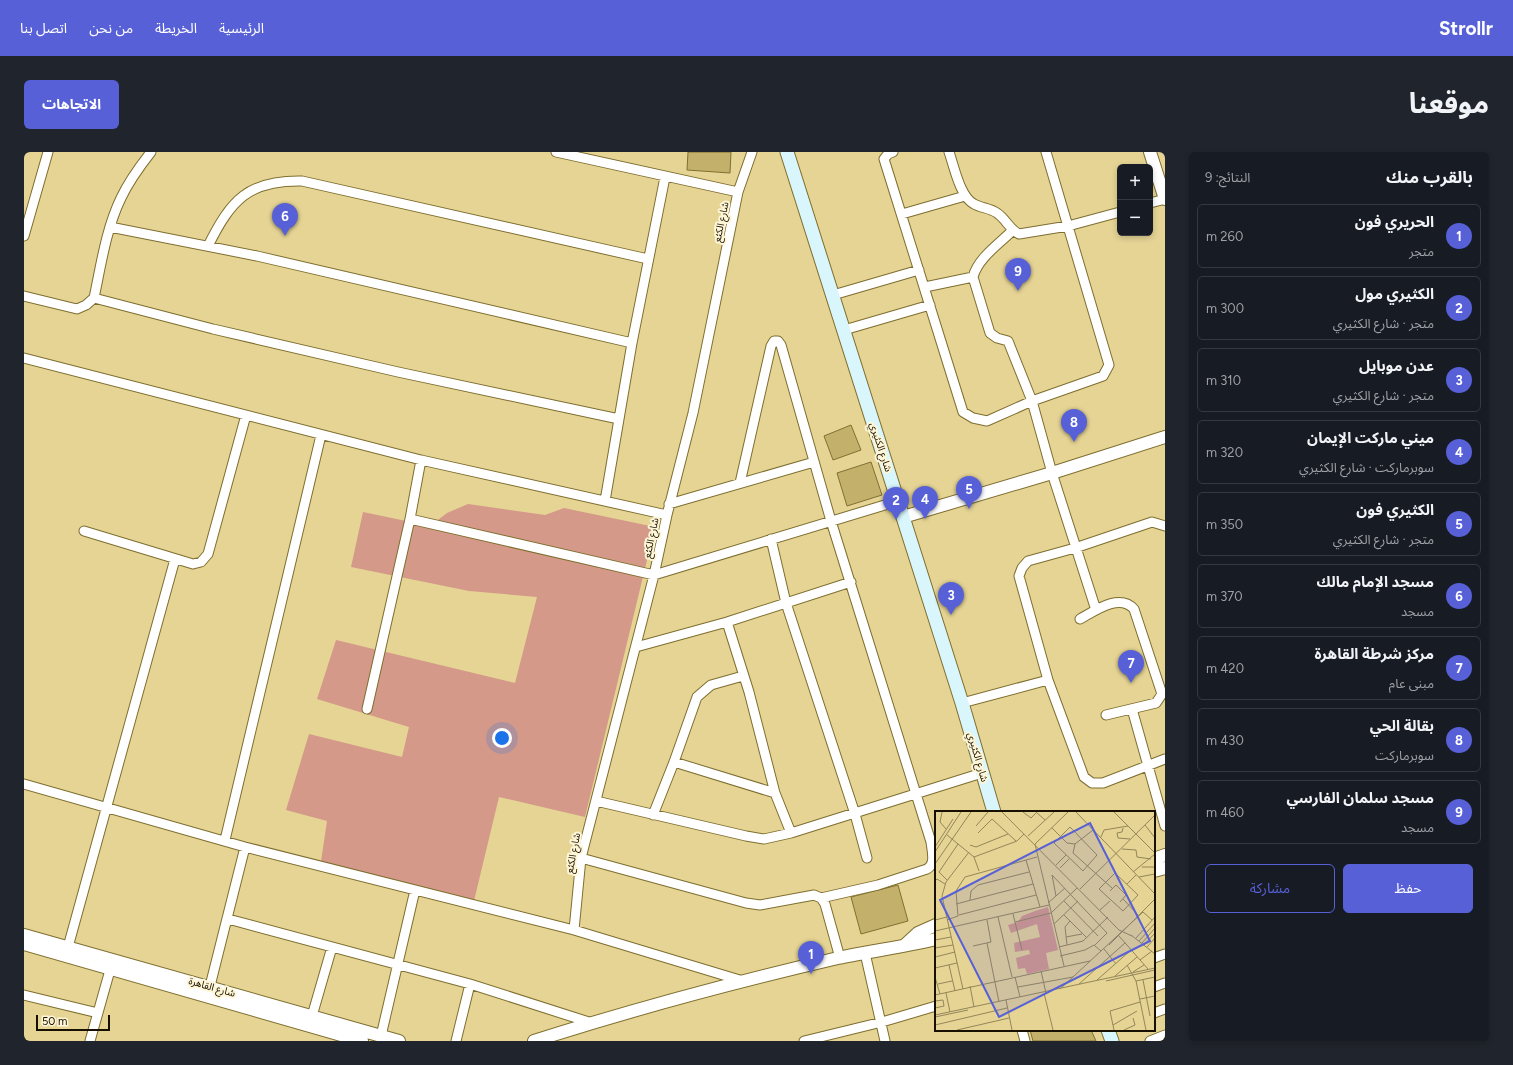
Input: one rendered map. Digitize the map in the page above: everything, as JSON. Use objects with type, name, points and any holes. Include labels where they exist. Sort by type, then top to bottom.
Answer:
[{"type":"main road","name":"شارع الكثيري","points":[[787,152],[962,703],[994,811]]},
{"type":"street","points":[[24,296],[77,309],[86,305],[94,298],[110,227],[121,198],[134,175],[151,152]]},
{"type":"street","points":[[556,152],[738,192]]},
{"type":"street","name":"شارع الكثع","points":[[574,930],[581,858],[654,575],[669,504],[693,414],[738,192],[752,152]]},
{"type":"street","points":[[893,152],[888,154],[884,159],[963,412],[973,418],[987,421],[1032,401],[1103,376],[1108,365],[1046,152]]},
{"type":"street","points":[[949,152],[964,196],[974,204],[999,214],[1012,231],[1020,234],[1068,226],[1117,213]]},
{"type":"street","points":[[1150,152],[1165,199],[1153,202]]},
{"type":"street","points":[[24,236],[45,153]]},
{"type":"street","points":[[606,501],[632,343],[665,177]]},
{"type":"street","points":[[208,246],[228,211],[241,197],[263,184],[282,181],[302,181],[648,259]]},
{"type":"street","points":[[902,214],[964,196]]},
{"type":"street","points":[[110,227],[208,246],[632,343]]},
{"type":"street","points":[[1012,231],[981,262],[975,270],[973,277],[990,333],[997,338],[1008,341],[1032,401],[1052,474],[1096,610]]},
{"type":"street","points":[[833,295],[919,270]]},
{"type":"street","points":[[925,287],[973,277]]},
{"type":"street","points":[[94,298],[398,372],[619,419]]},
{"type":"street","points":[[844,330],[930,305]]},
{"type":"street","points":[[740,483],[771,346],[774,341],[778,341],[781,345],[831,522],[931,842],[933,862],[931,867],[878,885],[821,898]]},
{"type":"street","points":[[24,358],[246,415],[321,436],[667,515]]},
{"type":"street","points":[[84,531],[193,564],[201,562],[208,554],[246,415]]},
{"type":"street","points":[[225,840],[321,436]]},
{"type":"street","points":[[903,517],[1052,474],[1165,437]]},
{"type":"street","points":[[367,709],[410,519],[421,460]]},
{"type":"street","points":[[669,504],[814,462]]},
{"type":"street","points":[[410,519],[654,575],[898,501]]},
{"type":"street","points":[[1165,526],[1152,522],[1075,548],[1028,561],[1022,568],[1019,576],[1048,680],[1084,777],[1092,783],[1103,783],[1148,764],[1165,759]]},
{"type":"street","points":[[771,539],[786,604],[855,814],[867,858]]},
{"type":"street","points":[[68,947],[175,558]]},
{"type":"street","points":[[636,646],[727,622],[851,582]]},
{"type":"street","points":[[1080,619],[1096,610],[1120,601],[1129,604],[1134,609],[1162,694],[1156,703],[1106,715]]},
{"type":"street","points":[[727,622],[775,793],[791,833]]},
{"type":"street","points":[[653,815],[697,697],[711,685],[743,676]]},
{"type":"street","points":[[962,703],[1048,680]]},
{"type":"street","points":[[1132,709],[1165,826]]},
{"type":"street","points":[[674,762],[775,793]]},
{"type":"street","points":[[596,801],[764,839],[791,833],[855,814],[982,773]]},
{"type":"street","points":[[24,784],[245,846],[574,930],[743,981]]},
{"type":"street","points":[[210,986],[228,919],[245,846]]},
{"type":"street","points":[[1155,859],[1165,855]]},
{"type":"street","points":[[581,858],[746,903],[760,905],[814,895],[821,898],[825,904],[840,958]]},
{"type":"street","points":[[1155,871],[1165,868]]},
{"type":"street","points":[[381,1036],[415,890]]},
{"type":"street","points":[[228,919],[470,984],[592,1023]]},
{"type":"street","points":[[905,945],[918,933],[935,925]]},
{"type":"street","name":"شارع القاهرة","points":[[24,935],[68,947],[112,964],[365,1038],[381,1036],[399,1041]]},
{"type":"street","points":[[534,1041],[555,1037],[592,1023],[743,981],[840,958],[935,939]]},
{"type":"street","name":"شارع القاهرة","points":[[24,944],[210,986],[312,1016],[365,1038]]},
{"type":"street","points":[[312,1016],[332,947]]},
{"type":"street","points":[[865,953],[886,1041]]},
{"type":"street","points":[[1155,958],[1165,954]]},
{"type":"street","points":[[90,1041],[112,964]]},
{"type":"street","points":[[1155,988],[1165,983]]},
{"type":"street","points":[[456,1041],[470,984]]},
{"type":"street","points":[[24,995],[98,1013]]},
{"type":"street","points":[[804,1041],[882,1022],[935,1006]]},
{"type":"street","points":[[1155,1013],[1165,1009]]},
{"type":"street","points":[[1150,1041],[1165,1035]]},
{"type":"shaded area","points":[[468,504],[545,515],[564,508],[655,527],[585,817],[499,797],[473,905],[320,868],[327,821],[286,810],[309,734],[402,757],[409,727],[317,699],[336,640],[515,683],[537,597],[469,591],[351,567],[363,512],[430,526],[447,513]]},
{"type":"building","points":[[688,152],[731,152],[730,173],[687,170]]},
{"type":"building","points":[[851,425],[861,450],[833,460],[824,436]]},
{"type":"building","points":[[871,462],[882,495],[847,506],[837,473]]},
{"type":"building","points":[[898,885],[908,921],[861,934],[851,897]]},
{"type":"building","points":[[1030,1031],[1091,1031],[1096,1041],[1033,1041]]},
{"type":"place","name":"مسجد الإمام مالك","points":[[285,236]]},
{"type":"place","name":"مسجد سلمان الفارسي","points":[[1018,291]]},
{"type":"place","name":"بقالة الحي","points":[[1074,442]]},
{"type":"place","name":"الكثيري فون","points":[[969,509]]},
{"type":"place","name":"ميني ماركت الإيمان","points":[[925,519]]},
{"type":"place","name":"الكثيري مول","points":[[896,520]]},
{"type":"place","name":"عدن موبايل","points":[[951,615]]},
{"type":"place","name":"مركز شرطة القاهرة","points":[[1131,683]]},
{"type":"place","name":"الحريري فون","points":[[811,974]]}]
